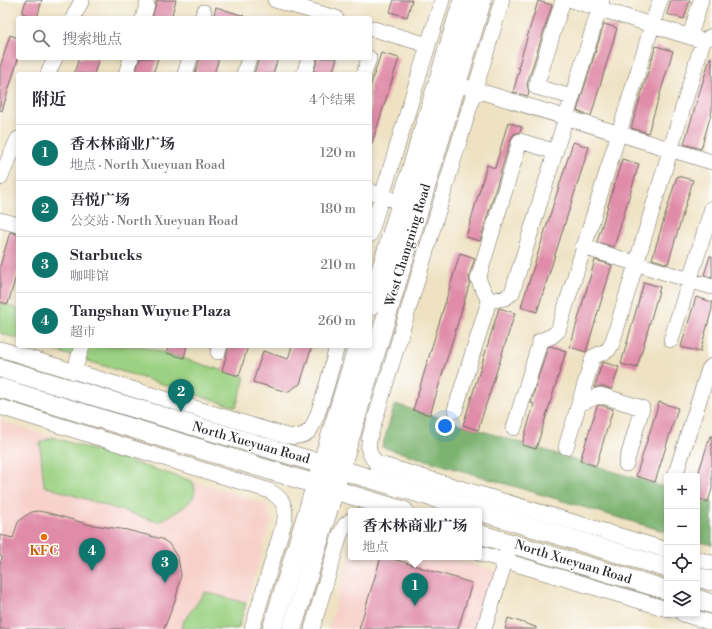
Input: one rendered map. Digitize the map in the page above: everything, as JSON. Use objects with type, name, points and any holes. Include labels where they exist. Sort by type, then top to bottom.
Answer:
[{"type":"main road","name":"West Changning Road","points":[[372,300],[463,0]]},
{"type":"main road","name":"West Changning Road","points":[[292,629],[482,0]]},
{"type":"main road","points":[[272,629],[357,348]]},
{"type":"main road","name":"North Xueyuan Road","points":[[0,368],[469,508]]},
{"type":"main road","name":"North Xueyuan Road","points":[[0,388],[394,508]]},
{"type":"main road","name":"North Xueyuan Road","points":[[482,512],[664,567]]},
{"type":"main road","name":"North Xueyuan Road","points":[[482,536],[508,552],[664,589]]},
{"type":"main road","points":[[700,578],[712,581]]},
{"type":"main road","points":[[700,600],[712,604]]},
{"type":"street","points":[[74,16],[82,0]]},
{"type":"street","points":[[275,0],[329,16]]},
{"type":"street","points":[[372,221],[376,194],[428,45],[442,0]]},
{"type":"street","name":"West Changning Road","points":[[502,0],[370,436],[368,448],[369,455],[376,463],[664,549]]},
{"type":"street","points":[[563,0],[536,87],[572,97]]},
{"type":"street","points":[[572,0],[601,4],[652,25],[702,38]]},
{"type":"street","points":[[514,428],[540,341],[558,332],[660,0]]},
{"type":"street","points":[[566,447],[593,357],[608,350],[612,344],[702,38],[700,0]]},
{"type":"street","points":[[489,301],[505,298],[512,293],[601,4]]},
{"type":"street","points":[[372,29],[428,45]]},
{"type":"street","points":[[49,72],[54,60]]},
{"type":"street","points":[[127,72],[130,60]]},
{"type":"street","points":[[186,72],[189,60]]},
{"type":"street","points":[[245,72],[248,60]]},
{"type":"street","points":[[305,72],[308,60]]},
{"type":"street","points":[[365,72],[368,60]]},
{"type":"street","points":[[456,84],[712,162]]},
{"type":"street","points":[[454,410],[489,301],[478,279],[520,141],[556,152]]},
{"type":"street","points":[[0,178],[16,143]]},
{"type":"street","points":[[376,194],[402,203]]},
{"type":"street","points":[[671,340],[712,208]]},
{"type":"street","points":[[0,220],[16,224]]},
{"type":"street","points":[[583,247],[712,287]]},
{"type":"street","points":[[74,372],[81,348]]},
{"type":"street","points":[[0,349],[287,436],[298,437],[309,431],[316,419],[337,348]]},
{"type":"street","points":[[676,473],[709,369],[712,366]]},
{"type":"street","points":[[579,404],[600,396],[642,408],[626,464]]},
{"type":"street","points":[[0,407],[270,491],[281,499],[285,506],[285,519],[252,629]]},
{"type":"street","points":[[312,629],[340,535],[348,522]]},
{"type":"street","points":[[482,553],[508,552],[664,608]]},
{"type":"street","points":[[484,629],[508,552]]},
{"type":"street","points":[[700,559],[712,563]]},
{"type":"street","points":[[693,617],[712,623]]},
{"type":"shaded area","points":[[0,421],[265,504],[271,521],[238,629],[0,629]]},
{"type":"shaded area","points":[[349,560],[457,560],[498,572],[481,629],[328,629]]},
{"type":"green space","points":[[0,303],[16,308],[16,338],[0,333]]},
{"type":"green space","points":[[46,348],[148,348],[245,377],[236,407]]},
{"type":"green space","points":[[395,404],[664,487],[664,531],[382,447]]},
{"type":"green space","points":[[52,437],[192,481],[195,488],[194,495],[191,501],[185,506],[158,522],[44,486],[40,443]]},
{"type":"green space","points":[[700,498],[712,502],[712,545],[700,542]]},
{"type":"green space","points":[[205,592],[246,603],[238,629],[181,629],[183,622]]},
{"type":"building","points":[[26,0],[42,0],[38,16],[31,16],[22,13]]},
{"type":"building","points":[[157,0],[176,0],[172,16],[153,16]]},
{"type":"building","points":[[394,0],[412,0],[407,17],[390,12]]},
{"type":"building","points":[[671,0],[690,0],[684,19],[667,14]]},
{"type":"building","points":[[538,1],[552,5],[527,84],[529,92],[528,96],[513,92],[520,68],[518,68]]},
{"type":"building","points":[[216,7],[244,16],[214,16]]},
{"type":"building","points":[[604,24],[617,28],[591,116],[577,111]]},
{"type":"building","points":[[10,35],[16,37],[16,60],[18,60],[2,111],[0,110],[0,67]]},
{"type":"building","points":[[656,46],[673,51],[648,133],[631,128]]},
{"type":"building","points":[[381,53],[399,58],[372,143],[372,81]]},
{"type":"building","points":[[710,58],[712,58],[712,111],[701,149],[684,144]]},
{"type":"building","points":[[78,60],[98,60],[95,72],[75,72]]},
{"type":"building","points":[[139,60],[157,60],[154,72],[136,72]]},
{"type":"building","points":[[199,60],[218,60],[215,72],[196,72]]},
{"type":"building","points":[[258,60],[277,60],[274,72],[255,72]]},
{"type":"building","points":[[317,60],[336,60],[333,72],[314,72]]},
{"type":"building","points":[[508,122],[522,127],[520,132],[514,134],[511,138],[480,241],[466,237],[487,165],[495,168]]},
{"type":"building","points":[[573,142],[589,147],[537,312],[521,307]]},
{"type":"building","points":[[622,159],[639,164],[614,247],[597,242]]},
{"type":"building","points":[[677,176],[693,180],[668,264],[652,259]]},
{"type":"building","points":[[10,232],[16,234],[16,276],[8,304],[0,302],[0,266]]},
{"type":"building","points":[[460,253],[475,258],[469,276],[470,282],[430,415],[413,410]]},
{"type":"building","points":[[710,256],[712,256],[712,278],[704,275]]},
{"type":"building","points":[[595,260],[612,265],[586,352],[570,347]]},
{"type":"building","points":[[644,282],[660,287],[637,368],[621,364]]},
{"type":"building","points":[[696,297],[712,302],[712,309],[700,352],[681,347]]},
{"type":"building","points":[[499,308],[515,313],[478,430],[463,425]]},
{"type":"building","points":[[551,346],[566,351],[536,449],[522,445],[534,404],[531,403],[538,378],[548,347]]},
{"type":"building","points":[[168,348],[186,348],[184,358],[166,353]]},
{"type":"building","points":[[228,348],[247,348],[239,376],[222,371]]},
{"type":"building","points":[[291,348],[311,348],[300,384],[287,392],[253,382],[263,351],[288,359]]},
{"type":"building","points":[[603,362],[619,367],[612,389],[602,386],[594,388]]},
{"type":"building","points":[[659,402],[678,408],[655,482],[636,476]]},
{"type":"building","points":[[600,405],[613,409],[596,466],[580,461],[597,406]]},
{"type":"building","points":[[710,436],[712,436],[712,489],[708,502],[700,499],[700,473],[699,473]]},
{"type":"building","points":[[38,511],[87,524],[127,530],[162,539],[169,544],[178,558],[181,575],[176,598],[164,629],[0,629],[0,564],[2,557],[0,556],[0,535],[13,538],[18,522],[32,512]]},
{"type":"building","points":[[380,560],[396,560],[472,583],[458,629],[359,629]]},
{"type":"building","points":[[508,618],[536,627],[536,629],[505,629]]},
{"type":"place","name":"吾悦广场","points":[[181,412]]},
{"type":"place","name":"KFC","points":[[44,537]]},
{"type":"place","name":"Tangshan Wuyue Plaza","points":[[92,571]]},
{"type":"place","name":"Starbucks","points":[[165,583]]},
{"type":"place","name":"香木林商业广场","points":[[415,606]]}]
